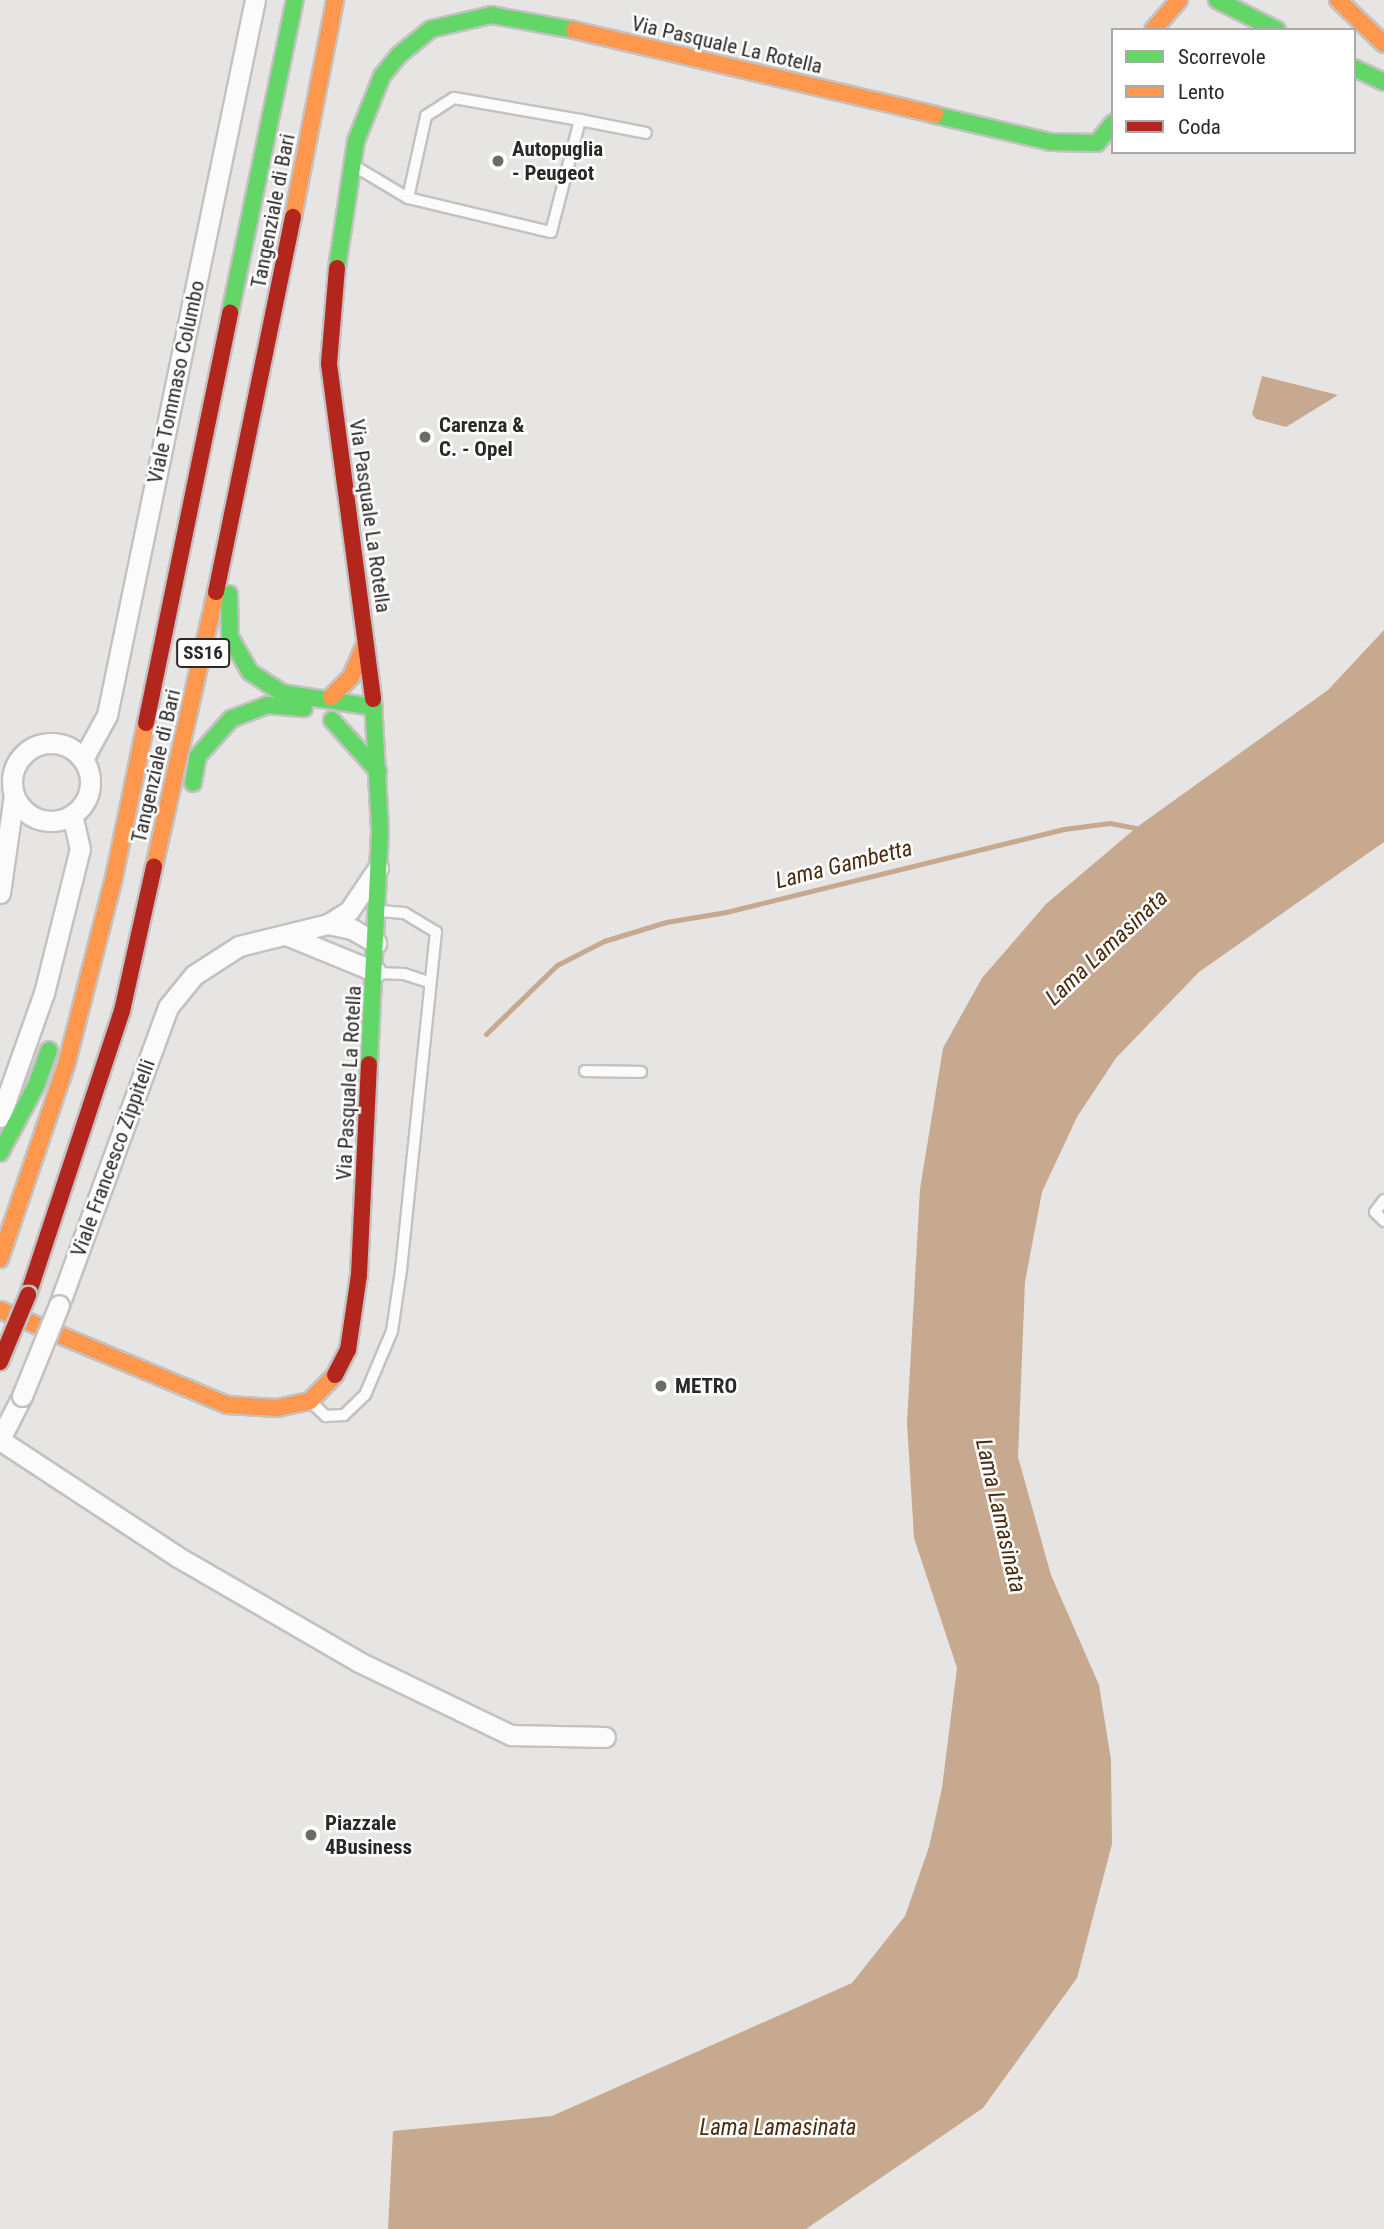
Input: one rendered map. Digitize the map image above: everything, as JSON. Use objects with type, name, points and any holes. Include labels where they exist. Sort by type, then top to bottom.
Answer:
[{"type":"main road","name":"Tangenziale di Bari","points":[[0,1259],[67,1062],[113,882],[295,0]]},
{"type":"main road","name":"Tangenziale di Bari","points":[[0,1362],[29,1295],[122,1011],[250,439],[335,0]]},
{"type":"main road","points":[[329,31],[342,0]]},
{"type":"main road","points":[[1151,0],[1153,28]]},
{"type":"main road","points":[[1155,28],[1180,0]]},
{"type":"main road","points":[[1217,0],[1273,28]]},
{"type":"main road","points":[[1338,0],[1384,44]]},
{"type":"main road","name":"Via Pasquale La Rotella","points":[[310,1401],[335,1376],[348,1350],[355,1316],[376,972],[379,867],[374,707],[329,364],[330,311],[352,165],[364,112],[382,76],[399,55],[431,29],[491,15],[549,24],[1051,142],[1097,143],[1111,126]]},
{"type":"main road","points":[[1356,69],[1384,82]]},
{"type":"main road","points":[[250,439],[247,509],[226,610],[230,636],[250,672],[282,693],[306,699],[331,697],[374,707]]},
{"type":"main road","points":[[331,697],[351,677],[366,642]]},
{"type":"main road","points":[[190,795],[198,756],[212,735],[247,710],[287,705],[348,723],[374,707]]},
{"type":"main road","points":[[332,720],[378,771]]},
{"type":"main road","points":[[157,857],[184,821]]},
{"type":"main road","points":[[81,934],[85,921],[113,882]]},
{"type":"main road","points":[[0,1153],[36,1086],[53,1038]]},
{"type":"main road","points":[[0,1310],[227,1405],[277,1408],[310,1401]]},
{"type":"street","name":"Viale Tommaso Columbo","points":[[83,759],[107,715],[255,0]]},
{"type":"street","points":[[0,893],[8,849],[14,771],[28,751],[51,743],[74,750],[83,759],[90,783],[88,796],[72,815],[40,820],[26,827],[8,849]]},
{"type":"street","points":[[14,795],[20,806],[40,820]]},
{"type":"street","points":[[0,1117],[44,993],[80,849],[72,815]]},
{"type":"street","points":[[328,924],[349,911],[379,867]]},
{"type":"street","points":[[328,924],[352,929],[376,943]]},
{"type":"street","name":"Viale Francesco Zippitelli","points":[[0,1440],[22,1396],[59,1305],[167,1007],[194,975],[239,946],[328,924]]},
{"type":"street","points":[[286,935],[376,972]]},
{"type":"street","points":[[0,1440],[178,1557],[359,1662],[511,1735],[605,1737]]},
{"type":"lane","points":[[408,198],[426,116],[454,98],[646,133]]},
{"type":"lane","points":[[352,165],[408,198],[551,232],[580,120]]},
{"type":"lane","points":[[310,1401],[326,1416],[344,1415],[365,1395],[391,1331],[428,982],[436,932],[404,913],[379,910]]},
{"type":"lane","points":[[376,972],[404,974],[428,982]]},
{"type":"lane","points":[[585,1071],[641,1072]]},
{"type":"lane","points":[[1384,1200],[1375,1212],[1384,1221]]},
{"type":"water","points":[[1262,376],[1338,395],[1286,427],[1256,419],[1252,414]]},
{"type":"water","name":"Lama Lamasinata","points":[[1384,630],[1384,842],[1199,972],[1116,1058],[1077,1117],[1042,1192],[1025,1282],[1018,1457],[1051,1575],[1099,1685],[1111,1760],[1112,1844],[1077,1978],[983,2108],[806,2229],[388,2229],[393,2131],[552,2116],[852,1983],[905,1916],[929,1847],[942,1788],[957,1668],[914,1538],[907,1423],[920,1189],[943,1048],[982,978],[1046,904],[1137,827],[1328,690]]},
{"type":"waterway","name":"Lama Gambetta","points":[[486,1034],[557,965],[604,941],[666,922],[726,912],[1064,829],[1110,823],[1141,829]]},
{"type":"traffic: fast","points":[[230,313],[295,0]]},
{"type":"traffic: fast","points":[[1217,0],[1273,28]]},
{"type":"traffic: fast","points":[[337,268],[356,141],[382,76],[399,55],[431,29],[491,15],[574,30]]},
{"type":"traffic: fast","points":[[1356,69],[1384,82]]},
{"type":"traffic: fast","points":[[935,115],[1051,142],[1097,143],[1111,126]]},
{"type":"traffic: fast","points":[[229,594],[230,637],[250,672],[282,693],[374,707]]},
{"type":"traffic: fast","points":[[369,1064],[380,829],[373,699]]},
{"type":"traffic: fast","points":[[193,783],[198,756],[231,719],[267,705],[304,708]]},
{"type":"traffic: fast","points":[[332,720],[378,771]]},
{"type":"traffic: fast","points":[[0,1153],[36,1086],[49,1050]]},
{"type":"traffic: slow","points":[[293,217],[335,0]]},
{"type":"traffic: slow","points":[[1155,28],[1179,0]]},
{"type":"traffic: slow","points":[[1338,0],[1384,44]]},
{"type":"traffic: slow","points":[[574,30],[935,115]]},
{"type":"traffic: slow","points":[[154,867],[216,592]]},
{"type":"traffic: slow","points":[[331,697],[351,677],[366,642]]},
{"type":"traffic: slow","points":[[0,1259],[67,1062],[113,882],[146,723]]},
{"type":"traffic: slow","points":[[0,1310],[227,1405],[277,1408],[310,1401],[335,1375]]},
{"type":"traffic: jam","points":[[216,592],[293,217]]},
{"type":"traffic: jam","points":[[337,268],[329,364],[373,699]]},
{"type":"traffic: jam","points":[[146,723],[230,313]]},
{"type":"traffic: jam","points":[[28,1295],[122,1011],[154,867]]},
{"type":"traffic: jam","points":[[335,1375],[348,1350],[359,1275],[369,1064]]},
{"type":"traffic: jam","points":[[0,1362],[28,1295]]},
{"type":"place","name":"Autopuglia - Peugeot","points":[[498,161]]},
{"type":"place","name":"Carenza & C. - Opel","points":[[425,437]]},
{"type":"place","name":"METRO","points":[[661,1386]]},
{"type":"place","name":"Piazzale 4Business","points":[[311,1835]]}]
